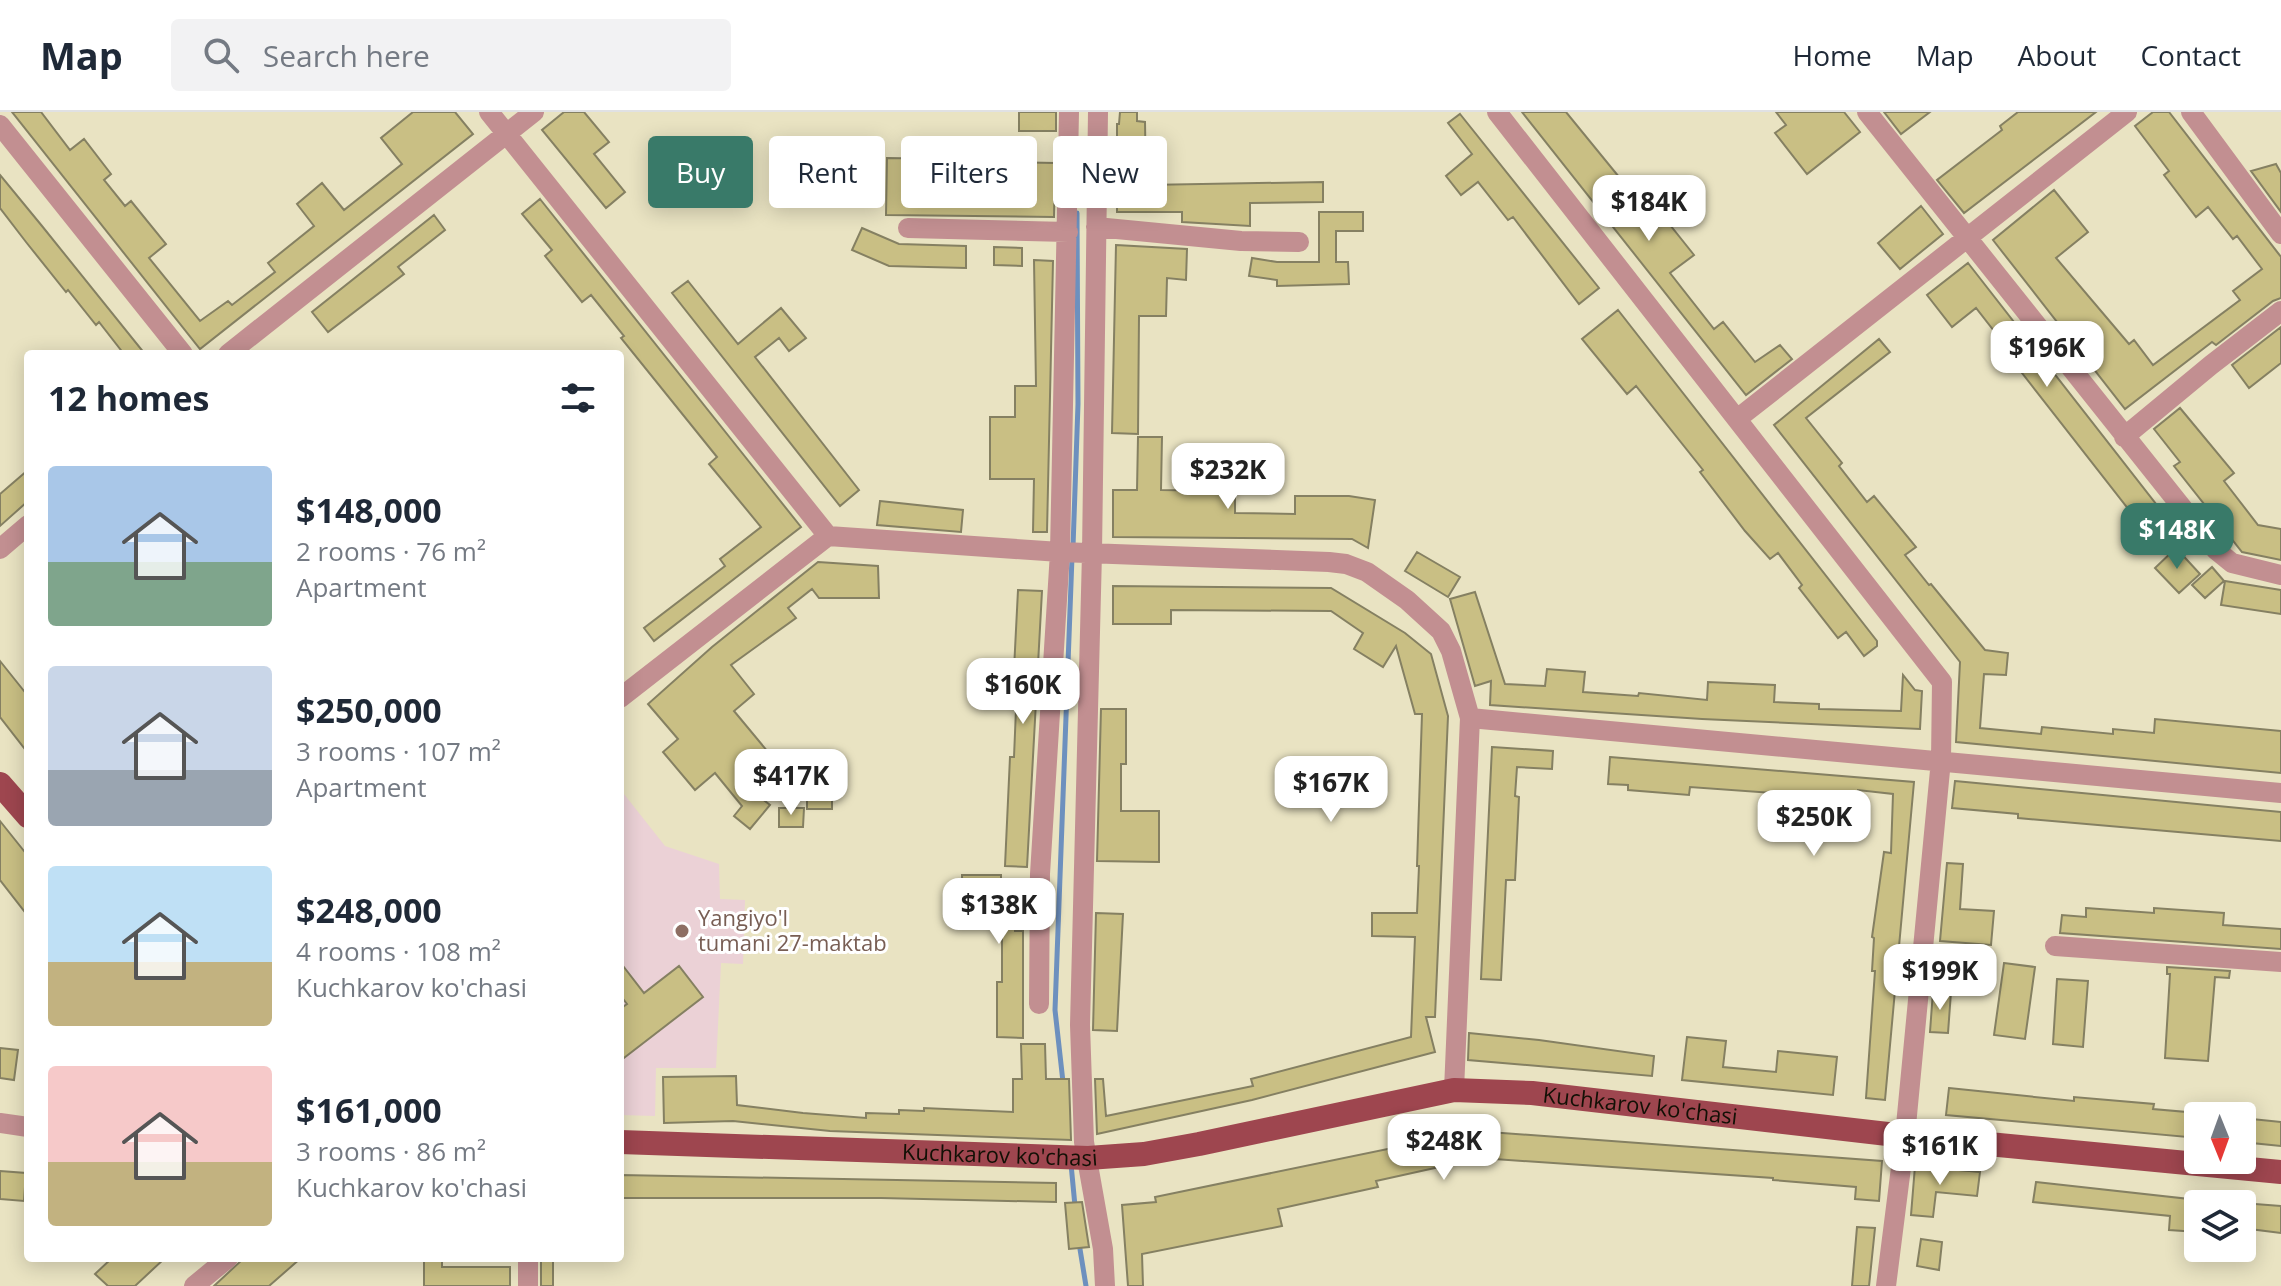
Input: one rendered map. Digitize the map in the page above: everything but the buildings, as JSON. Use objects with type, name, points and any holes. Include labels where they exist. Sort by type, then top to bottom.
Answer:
[{"type":"main road","points":[[0,784],[24,811]]},
{"type":"main road","name":"Kuchkarov ko'chasi","points":[[624,1142],[1045,1159],[1088,1158],[1144,1154],[1199,1144],[1454,1090],[1532,1093],[1905,1136],[2281,1172]]},
{"type":"street","points":[[489,112],[828,536]]},
{"type":"street","points":[[233,350],[534,112]]},
{"type":"street","points":[[1039,1004],[1040,874],[1062,552],[1069,112]]},
{"type":"street","points":[[1098,112],[1080,1025],[1084,1142],[1103,1249],[1105,1286]]},
{"type":"street","points":[[1497,112],[1942,682],[1941,760],[1905,1136],[1886,1286]]},
{"type":"street","points":[[1867,112],[2216,550],[2232,563],[2281,575]]},
{"type":"street","points":[[2191,112],[2281,234]]},
{"type":"street","points":[[1737,419],[1968,239],[2122,113]]},
{"type":"street","points":[[0,125],[180,350]]},
{"type":"street","points":[[1096,227],[1241,241],[1299,242]]},
{"type":"street","points":[[908,228],[1068,232]]},
{"type":"street","points":[[2124,437],[2281,311]]},
{"type":"street","points":[[0,549],[24,528]]},
{"type":"street","points":[[624,695],[828,536],[1062,552],[1329,562],[1367,572],[1407,600],[1441,631],[1451,651],[1470,718],[1454,1090]]},
{"type":"street","points":[[1470,718],[2281,793]]},
{"type":"street","points":[[2055,946],[2281,962]]},
{"type":"street","points":[[0,1123],[24,1126]]},
{"type":"street","points":[[194,1286],[223,1262]]},
{"type":"street","points":[[528,1262],[528,1286]]},
{"type":"shaded area","name":"Yangiyo'l tumani 27-maktab","points":[[624,794],[665,846],[719,864],[720,899],[745,900],[743,964],[721,963],[716,1068],[656,1068],[655,1116],[624,1115]]},
{"type":"waterway","points":[[1073,547],[1078,404],[1077,213]]},
{"type":"waterway","points":[[1063,1082],[1055,1010],[1072,557]]},
{"type":"waterway","points":[[1071,1164],[1075,1206]]},
{"type":"waterway","points":[[1079,1243],[1086,1286]]},
{"type":"place","name":"Yangiyo'l tumani 27-maktab","points":[[682,931]]}]
